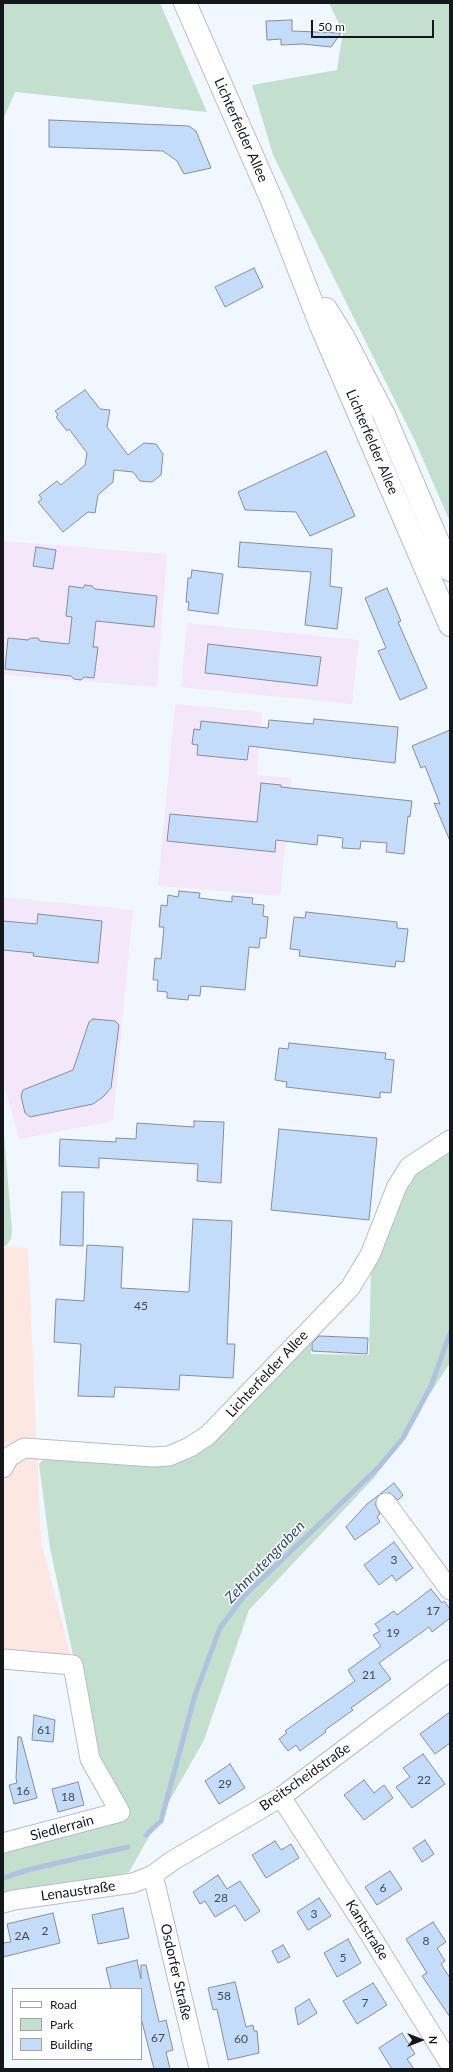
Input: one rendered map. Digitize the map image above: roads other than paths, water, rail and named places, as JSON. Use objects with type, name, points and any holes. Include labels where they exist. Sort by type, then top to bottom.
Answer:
[{"type":"main road","name":"Lichterfelder Allee","points":[[185,3],[296,258],[321,326],[450,624]]},
{"type":"main road","name":"Lichterfelder Allee","points":[[296,258],[344,338],[384,415],[450,570]]},
{"type":"street","name":"Lichterfelder Allee","points":[[3,1468],[10,1457],[24,1448],[153,1457],[169,1456],[190,1447],[208,1435],[350,1288],[370,1255],[397,1186],[409,1167],[450,1140]]},
{"type":"street","points":[[386,1503],[450,1590]]},
{"type":"street","name":"Siedlerrain","points":[[3,1659],[73,1665],[90,1759],[120,1812],[3,1843]]},
{"type":"street","name":"Breitscheidstraße","points":[[153,1875],[172,1861],[281,1797],[450,1670]]},
{"type":"street","name":"Kantstraße","points":[[281,1797],[369,1932],[450,2064]]},
{"type":"street","name":"Lenaustraße","points":[[3,1903],[14,1900],[133,1883],[153,1875]]},
{"type":"street","name":"Osdorfer Straße","points":[[153,1875],[199,2069]]},
{"type":"waterway","name":"Zehnrutengraben","points":[[146,1835],[161,1821],[195,1695],[220,1628],[244,1596],[379,1467],[403,1438],[431,1386],[450,1333]]},
{"type":"waterway","name":"Zehnrutengraben","points":[[3,1878],[31,1869],[128,1847]]}]
